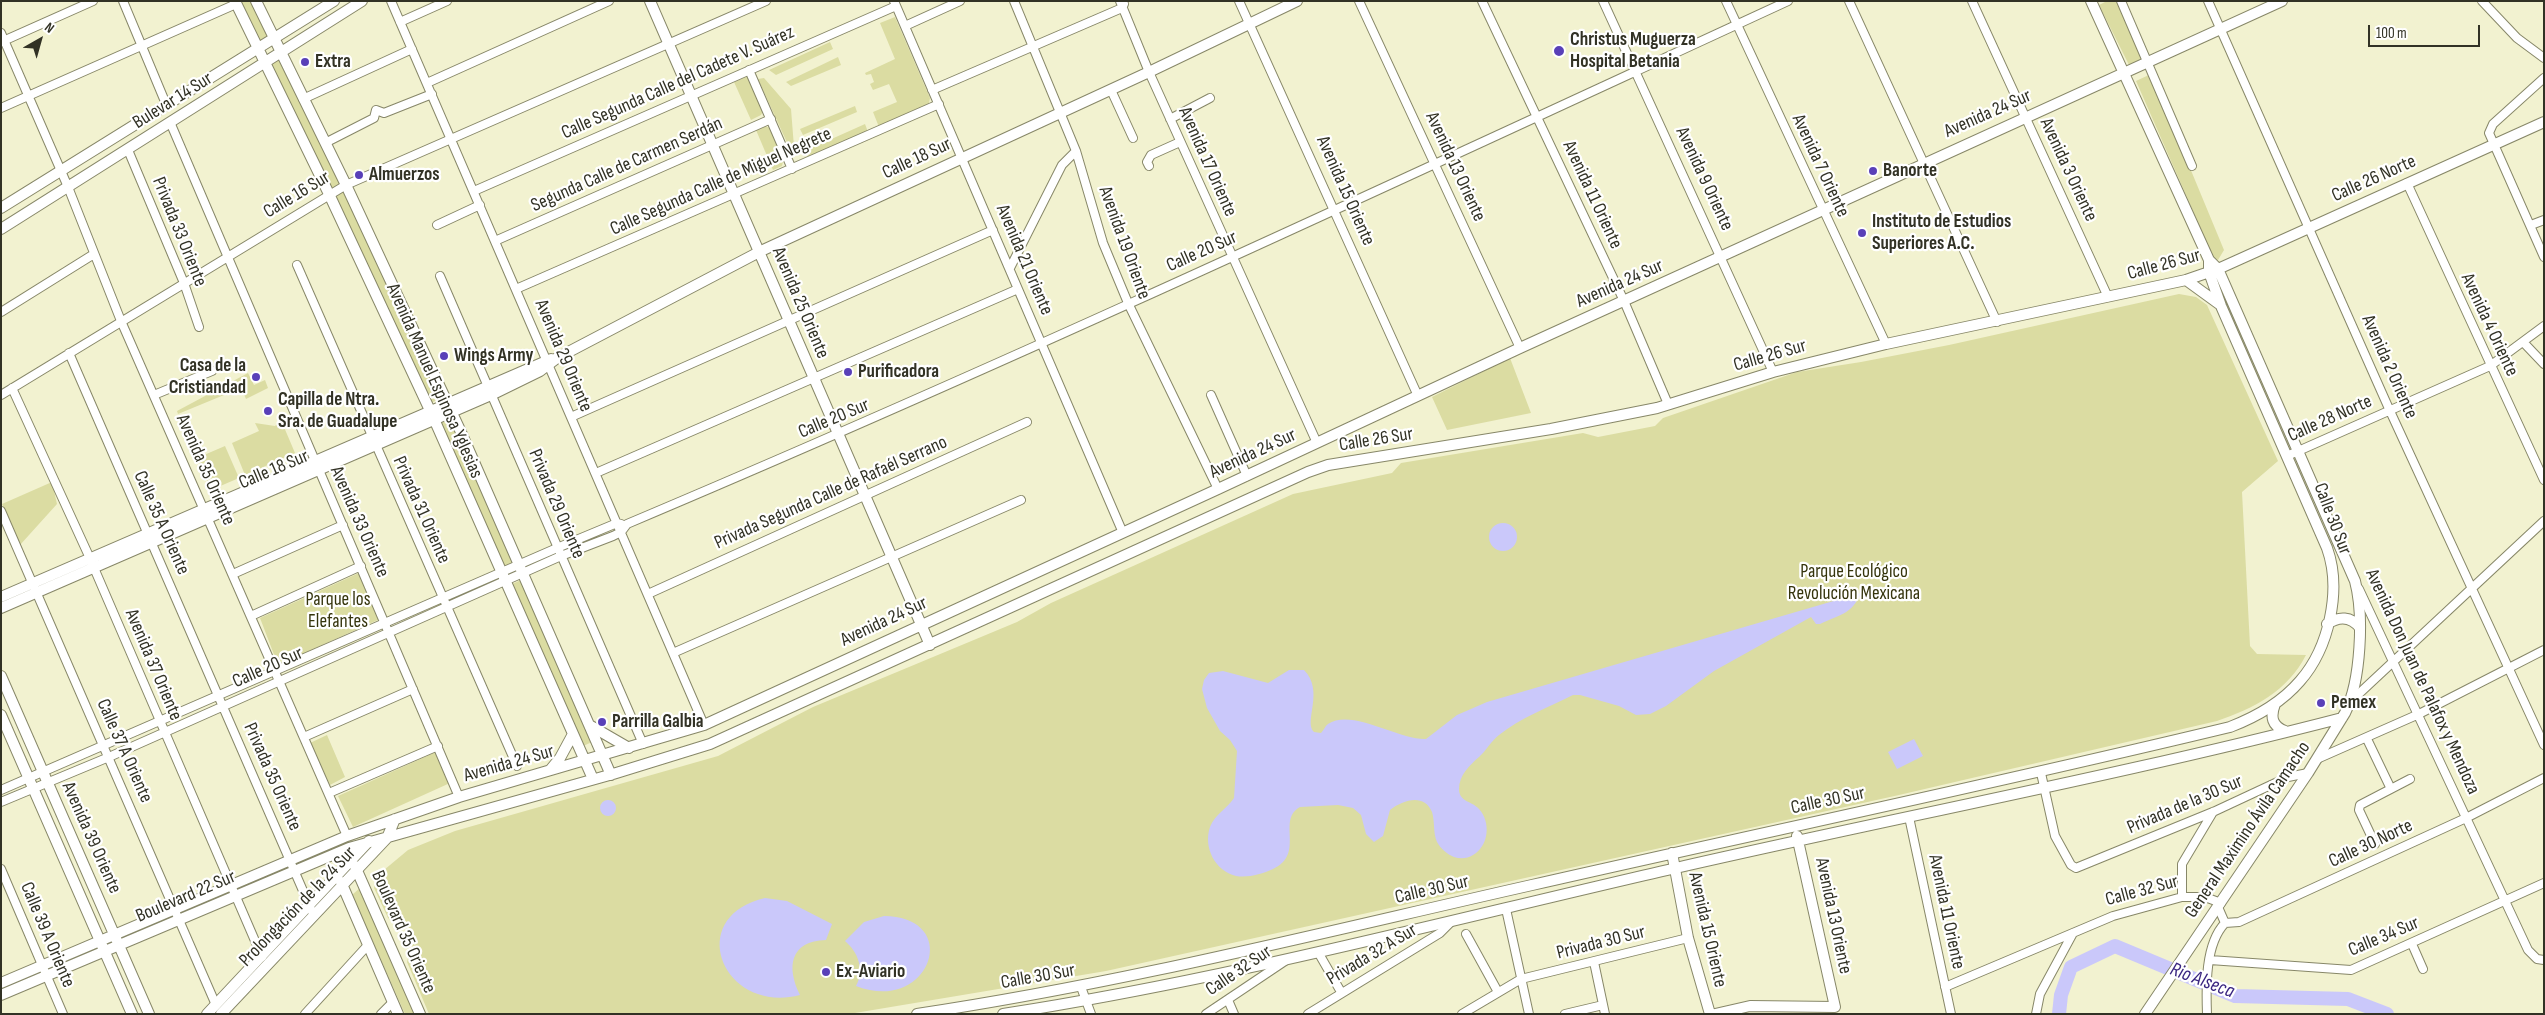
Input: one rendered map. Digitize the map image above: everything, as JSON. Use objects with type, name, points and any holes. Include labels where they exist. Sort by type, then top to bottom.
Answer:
[{"type":"main road","name":"Avenida Manuel Espinosa Yglesias","points":[[256,1],[280,54],[346,185],[449,408],[611,775]]},
{"type":"main road","name":"Bulevar 14 Sur","points":[[1,208],[334,1]]},
{"type":"main road","name":"Bulevar 14 Sur","points":[[1,229],[362,1]]},
{"type":"main road","name":"Avenida 25 Oriente","points":[[650,1],[930,646]]},
{"type":"main road","name":"Calle 18 Sur","points":[[1,608],[35,588],[490,390],[551,361],[759,252],[1111,90],[1296,1]]},
{"type":"main road","name":"Avenida 24 Sur","points":[[379,825],[460,797],[704,725],[1247,476],[1520,348],[1822,212],[1924,162],[2025,116],[2125,74],[2220,28],[2282,1]]},
{"type":"main road","name":"Avenida Manuel Espinosa Yglesias","points":[[236,3],[329,194],[432,415],[502,577],[593,779]]},
{"type":"main road","name":"Avenida Don Juan de Palafox y Mendoza","points":[[2095,3],[2213,271],[2355,581]]},
{"type":"main road","points":[[179,97],[187,111]]},
{"type":"main road","name":"Calle 26 Norte","points":[[2213,271],[2544,122]]},
{"type":"main road","name":"Calle 26 Sur","points":[[1328,465],[1551,429],[1668,404],[1773,372],[1886,344],[1997,322],[2186,280],[2213,271]]},
{"type":"main road","name":"Calle 30 Sur","points":[[918,1014],[1081,987],[1672,853],[2041,773],[2230,726],[2274,704],[2305,675],[2318,651],[2327,624],[2333,591],[2330,555],[2221,306],[2213,271]]},
{"type":"main road","points":[[2186,280],[2198,287],[2221,306]]},
{"type":"main road","name":"Avenida 24 Sur","points":[[387,838],[611,775],[710,744],[930,646],[1269,488],[1328,465]]},
{"type":"main road","points":[[2350,703],[2360,628],[2359,599],[2355,581]]},
{"type":"main road","name":"Calle 18 Sur","points":[[1,597],[35,588]]},
{"type":"main road","points":[[2327,624],[2346,618],[2360,628]]},
{"type":"main road","name":"Avenida 39 Oriente","points":[[1,676],[149,1014]]},
{"type":"main road","name":"General Maximino Ávila Camacho","points":[[2144,1014],[2168,983],[2317,760],[2350,703]]},
{"type":"main road","points":[[2274,704],[2272,720],[2276,726],[2285,731]]},
{"type":"main road","name":"Avenida 39 Oriente","points":[[1,715],[132,1014]]},
{"type":"main road","name":"Calle 30 Sur","points":[[1003,1014],[1085,1001],[1318,952],[1675,868],[2045,787],[2342,718]]},
{"type":"main road","points":[[591,726],[629,748]]},
{"type":"main road","points":[[550,770],[560,758],[573,734]]},
{"type":"main road","name":"Prolongación de la 24 Sur","points":[[208,1014],[218,1009],[355,866],[387,838],[395,819]]},
{"type":"main road","name":"Boulevard 22 Sur","points":[[1,995],[47,976],[101,946],[175,910],[235,890],[293,865],[347,836],[379,825]]},
{"type":"main road","name":"Prolongación de la 24 Sur","points":[[355,866],[379,825]]},
{"type":"main road","name":"Avenida 13 Oriente","points":[[1795,826],[1835,1010]]},
{"type":"main road","name":"Boulevard 35 Oriente","points":[[347,836],[355,866],[420,1014]]},
{"type":"main road","name":"Boulevard 22 Sur","points":[[293,865],[370,840],[387,838]]},
{"type":"main road","name":"Avenida 15 Oriente","points":[[1672,853],[1688,938],[1710,1014]]},
{"type":"main road","name":"Boulevard 35 Oriente","points":[[341,881],[398,1014]]},
{"type":"main road","name":"Boulevard 22 Sur","points":[[117,939],[180,920],[235,890]]},
{"type":"main road","name":"Prolongación de la 24 Sur","points":[[218,1009],[262,957],[312,911]]},
{"type":"main road","name":"Boulevard 22 Sur","points":[[1,983],[42,965],[101,946]]},
{"type":"main road","points":[[1715,1014],[1750,1006],[1835,1010]]},
{"type":"street","points":[[2,39],[93,1]]},
{"type":"street","points":[[123,1],[166,104]]},
{"type":"street","name":"Avenida 29 Oriente","points":[[391,1],[516,289],[551,361],[571,417],[704,725]]},
{"type":"street","points":[[400,22],[447,1]]},
{"type":"street","points":[[427,83],[609,1]]},
{"type":"street","name":"Calle 16 Sur","points":[[1,395],[346,185],[450,137],[766,1]]},
{"type":"street","points":[[905,26],[960,1]]},
{"type":"street","name":"Avenida 19 Oriente","points":[[1014,1],[1062,112],[1076,152],[1099,233],[1128,303],[1218,489]]},
{"type":"street","name":"Avenida 15 Oriente","points":[[1239,1],[1418,396]]},
{"type":"street","name":"Avenida 13 Oriente","points":[[1359,1],[1520,348]]},
{"type":"street","name":"Avenida 11 Oriente","points":[[1482,1],[1624,302],[1668,404]]},
{"type":"street","name":"Avenida 9 Oriente","points":[[1603,1],[1722,256],[1773,372]]},
{"type":"street","name":"Avenida 7 Oriente","points":[[1726,1],[1822,212],[1886,344]]},
{"type":"street","name":"Calle 20 Sur","points":[[521,569],[557,548],[617,523],[627,524],[838,435],[1042,344],[1788,1]]},
{"type":"street","points":[[1849,1],[1997,322]]},
{"type":"street","name":"Avenida 3 Oriente","points":[[1972,1],[2108,297]]},
{"type":"street","points":[[2121,1],[2192,166]]},
{"type":"street","name":"Avenida 2 Oriente","points":[[2208,1],[2390,411],[2544,745]]},
{"type":"street","points":[[2482,1],[2517,38],[2544,58]]},
{"type":"street","points":[[1,108],[236,3]]},
{"type":"street","points":[[932,90],[1122,3]]},
{"type":"street","name":"Avenida 17 Oriente","points":[[1122,3],[1148,72],[1317,443]]},
{"type":"street","name":"Avenida 21 Oriente","points":[[895,4],[1123,532]]},
{"type":"street","name":"Calle Segunda Calle del Cadete V. Suárez","points":[[474,191],[895,4]]},
{"type":"street","name":"Avenida 35 Oriente","points":[[2,39],[29,95],[68,187],[121,321],[207,513],[347,836]]},
{"type":"street","points":[[303,99],[412,49]]},
{"type":"street","points":[[749,70],[792,169]]},
{"type":"street","points":[[2544,78],[2490,128],[2492,144],[2531,225],[2544,257]]},
{"type":"street","points":[[1111,90],[1132,138]]},
{"type":"street","points":[[325,143],[374,118],[380,121],[384,118],[384,113],[432,94]]},
{"type":"street","points":[[1170,119],[1210,98]]},
{"type":"street","name":"Calle Segunda Calle de Miguel Negrete","points":[[516,289],[938,104]]},
{"type":"street","name":"Segunda Calle de Carmen Serdán","points":[[495,241],[771,119]]},
{"type":"street","name":"Avenida 33 Oriente","points":[[170,122],[226,257],[316,466],[390,631],[460,797]]},
{"type":"street","points":[[1149,166],[1147,162],[1151,155],[1180,142]]},
{"type":"street","name":"Privada 33 Oriente","points":[[128,150],[184,283],[200,328]]},
{"type":"street","points":[[1010,268],[1062,164],[1076,152]]},
{"type":"street","name":"Avenida 4 Oriente","points":[[2406,184],[2544,480]]},
{"type":"street","points":[[437,225],[480,205]]},
{"type":"street","points":[[2531,225],[2544,220]]},
{"type":"street","points":[[571,417],[993,230]]},
{"type":"street","points":[[1,312],[94,254]]},
{"type":"street","name":"Privada 31 Oriente","points":[[298,265],[373,441],[517,766]]},
{"type":"street","name":"Privada 29 Oriente","points":[[440,276],[643,744]]},
{"type":"street","points":[[596,473],[1018,289]]},
{"type":"street","name":"Calle 28 Norte","points":[[2287,456],[2490,366],[2544,326]]},
{"type":"street","points":[[2524,342],[2544,364]]},
{"type":"street","name":"Calle 35 A Oriente","points":[[69,353],[223,706]]},
{"type":"street","points":[[154,395],[212,371]]},
{"type":"street","name":"Avenida 37 Oriente","points":[[12,388],[92,563],[159,721],[235,890],[262,957]]},
{"type":"street","points":[[1211,395],[1247,476]]},
{"type":"street","name":"Privada Segunda Calle de Rafaél Serrano","points":[[648,594],[1027,422]]},
{"type":"street","points":[[673,653],[1021,500]]},
{"type":"street","name":"Calle 37 A Oriente","points":[[1,511],[218,1009]]},
{"type":"street","points":[[2350,703],[2544,521]]},
{"type":"street","points":[[621,532],[627,524]]},
{"type":"street","points":[[233,574],[343,525]]},
{"type":"street","name":"Calle 20 Sur","points":[[1,790],[442,598],[621,532]]},
{"type":"street","points":[[251,616],[361,566]]},
{"type":"street","name":"Calle 20 Sur","points":[[1,802],[109,757],[446,607],[502,577]]},
{"type":"street","name":"Avenida Don Juan de Palafox y Mendoza","points":[[2355,581],[2395,662],[2503,900],[2532,955],[2544,960]]},
{"type":"street","points":[[2317,760],[2419,714],[2544,650]]},
{"type":"street","points":[[304,737],[413,689]]},
{"type":"street","name":"Privada 35 Oriente","points":[[223,706],[293,865]]},
{"type":"street","points":[[2367,739],[2391,788]]},
{"type":"street","points":[[328,794],[438,746]]},
{"type":"street","points":[[2041,773],[2045,787]]},
{"type":"street","name":"Privada de la 30 Sur","points":[[2045,787],[2055,836],[2071,865],[2076,868],[2213,812],[2288,777],[2308,773]]},
{"type":"street","name":"Calle 30 Norte","points":[[2225,923],[2239,922],[2466,818],[2544,778]]},
{"type":"street","points":[[2375,844],[2358,808],[2362,803],[2410,779]]},
{"type":"street","points":[[2182,897],[2182,864],[2213,812]]},
{"type":"street","name":"Avenida 11 Oriente","points":[[1909,817],[1951,1014]]},
{"type":"street","points":[[293,865],[312,911]]},
{"type":"street","name":"Calle 39 A Oriente","points":[[1,869],[64,1014]]},
{"type":"street","name":"Calle 34 Sur","points":[[2210,960],[2352,970],[2544,883]]},
{"type":"street","name":"Calle 32 Sur","points":[[1945,987],[2113,916],[2182,897],[2200,896],[2220,905]]},
{"type":"street","points":[[2207,1014],[2206,995],[2213,942],[2225,923],[2220,905]]},
{"type":"street","points":[[1506,909],[1529,1014]]},
{"type":"street","name":"Privada 32 A Sur","points":[[1308,1014],[1440,933],[1452,921]]},
{"type":"street","points":[[2036,1014],[2040,994],[2073,933]]},
{"type":"street","points":[[2201,933],[2209,935],[2213,942]]},
{"type":"street","points":[[1466,934],[1498,992]]},
{"type":"street","name":"Privada 30 Sur","points":[[1521,979],[1688,938]]},
{"type":"street","points":[[2412,944],[2423,969]]},
{"type":"street","points":[[305,1014],[368,945]]},
{"type":"street","points":[[1318,952],[1341,992]]},
{"type":"street","name":"Calle 32 Sur","points":[[1206,1014],[1291,957]]},
{"type":"street","points":[[1594,962],[1605,1014]]},
{"type":"street","points":[[1462,1014],[1521,979]]},
{"type":"street","points":[[1081,987],[1091,1014]]},
{"type":"street","points":[[1228,1000],[1234,1014]]},
{"type":"street","points":[[381,1014],[393,1002]]},
{"type":"street","points":[[1565,1014],[1602,1004]]},
{"type":"green space","points":[[239,1],[253,1],[269,36],[257,42]]},
{"type":"green space","points":[[2107,1],[2117,1],[2142,59],[2129,65],[2099,5]]},
{"type":"green space","points":[[895,17],[930,98],[929,103],[920,110],[879,127],[873,112],[897,102],[889,84],[873,90],[870,84],[874,82],[871,74],[866,75],[865,73],[895,59],[880,23]]},
{"type":"green space","points":[[830,42],[833,49],[776,75],[769,70]]},
{"type":"green space","points":[[838,57],[841,65],[791,86],[786,82]]},
{"type":"green space","points":[[279,58],[443,397],[431,403],[264,67]]},
{"type":"green space","points":[[2151,74],[2224,250],[2218,260],[2214,259],[2136,81]]},
{"type":"green space","points":[[749,76],[764,109],[761,115],[751,120],[734,82]]},
{"type":"green space","points":[[764,78],[791,109],[794,147],[790,149],[758,79]]},
{"type":"green space","points":[[855,106],[857,112],[803,135],[800,129]]},
{"type":"green space","points":[[865,124],[868,132],[808,159],[807,150]]},
{"type":"green space","points":[[765,126],[770,128],[784,157],[782,166],[773,170],[756,130]]},
{"type":"green space","name":"Parque Ecológico Revolución Mexicana","points":[[2179,294],[2196,297],[2207,305],[2278,461],[2242,492],[2250,646],[2257,654],[2306,655],[2298,668],[2279,689],[2256,704],[2217,721],[1899,795],[1106,971],[849,1014],[429,1014],[407,962],[413,940],[407,924],[396,925],[388,918],[374,888],[378,875],[408,850],[455,831],[718,756],[813,707],[1017,622],[1051,603],[1293,494],[1392,473],[1401,463],[1583,433],[1598,437],[1655,426],[1663,418],[1797,372],[1949,345]]},
{"type":"green space","points":[[1510,358],[1531,413],[1447,430],[1432,397]]},
{"type":"green space","points":[[248,373],[254,385],[265,380],[268,388],[246,399],[241,388],[178,414],[177,411]]},
{"type":"green space","points":[[450,414],[515,565],[505,569],[438,419]]},
{"type":"green space","points":[[281,420],[295,453],[245,475],[232,443],[259,431],[255,423],[275,426]]},
{"type":"green space","points":[[197,439],[204,455],[225,446],[239,478],[211,490],[190,442]]},
{"type":"green space","points":[[52,482],[57,504],[20,545],[2,504]]},
{"type":"green space","name":"Parque los Elefantes","points":[[359,573],[380,619],[278,665],[260,618]]},
{"type":"green space","points":[[521,580],[592,742],[581,747],[510,585]]},
{"type":"green space","points":[[327,735],[345,777],[330,785],[310,743]]},
{"type":"green space","points":[[436,752],[450,783],[353,827],[338,796]]},
{"type":"green space","points":[[361,887],[415,1014],[405,1014],[352,895]]},
{"type":"water","points":[[1503,523],[1513,527],[1517,537],[1513,547],[1503,551],[1493,547],[1489,537],[1493,527]]},
{"type":"water","points":[[1861,593],[1853,606],[1845,613],[1820,624],[1816,624],[1811,617],[1714,671],[1666,706],[1650,714],[1636,715],[1619,706],[1580,695],[1573,695],[1525,718],[1507,729],[1496,737],[1482,755],[1469,767],[1459,784],[1461,796],[1479,809],[1483,814],[1487,827],[1482,846],[1473,855],[1461,858],[1454,857],[1442,849],[1436,839],[1432,812],[1424,802],[1413,800],[1401,803],[1390,810],[1383,836],[1374,842],[1366,834],[1361,815],[1353,808],[1338,805],[1300,807],[1293,813],[1290,820],[1288,855],[1283,863],[1273,869],[1255,875],[1236,876],[1222,869],[1212,857],[1208,835],[1215,819],[1234,798],[1237,751],[1230,740],[1220,731],[1207,708],[1202,689],[1204,680],[1209,673],[1223,671],[1268,683],[1289,670],[1304,670],[1310,678],[1313,687],[1311,727],[1314,732],[1321,733],[1328,724],[1338,720],[1350,720],[1402,735],[1426,739],[1457,715],[1487,702]]},
{"type":"water","points":[[1914,739],[1923,756],[1897,769],[1888,752]]},
{"type":"water","points":[[605,800],[611,800],[616,805],[614,814],[605,816],[600,811],[600,805]]},
{"type":"water","points":[[765,898],[787,901],[832,924],[826,940],[805,945],[798,950],[794,957],[793,975],[800,995],[773,997],[751,991],[733,978],[723,961],[720,942],[725,924],[740,908]]},
{"type":"water","points":[[884,916],[909,920],[924,931],[930,946],[928,962],[918,977],[903,987],[882,991],[856,986],[860,974],[859,962],[850,945],[845,941],[864,922]]},
{"type":"waterway","name":"Rio Alseca","points":[[2059,1014],[2061,995],[2071,967],[2115,946],[2235,996],[2348,999],[2387,1014]]},
{"type":"place","name":"Christus Muguerza Hospital Betania","points":[[1559,51]]},
{"type":"place","name":"Extra","points":[[305,62]]},
{"type":"place","name":"Banorte","points":[[1873,171]]},
{"type":"place","name":"Almuerzos","points":[[359,175]]},
{"type":"place","name":"Instituto de Estudios Superiores A.C.","points":[[1862,233]]},
{"type":"place","name":"Wings Army","points":[[444,356]]},
{"type":"place","name":"Purificadora","points":[[848,372]]},
{"type":"place","name":"Casa de la Cristiandad","points":[[256,377]]},
{"type":"place","name":"Capilla de Ntra. Sra. de Guadalupe","points":[[268,411]]},
{"type":"place","name":"Pemex","points":[[2321,703]]},
{"type":"place","name":"Parrilla Galbia","points":[[602,722]]},
{"type":"place","name":"Ex-Aviario","points":[[826,972]]}]
